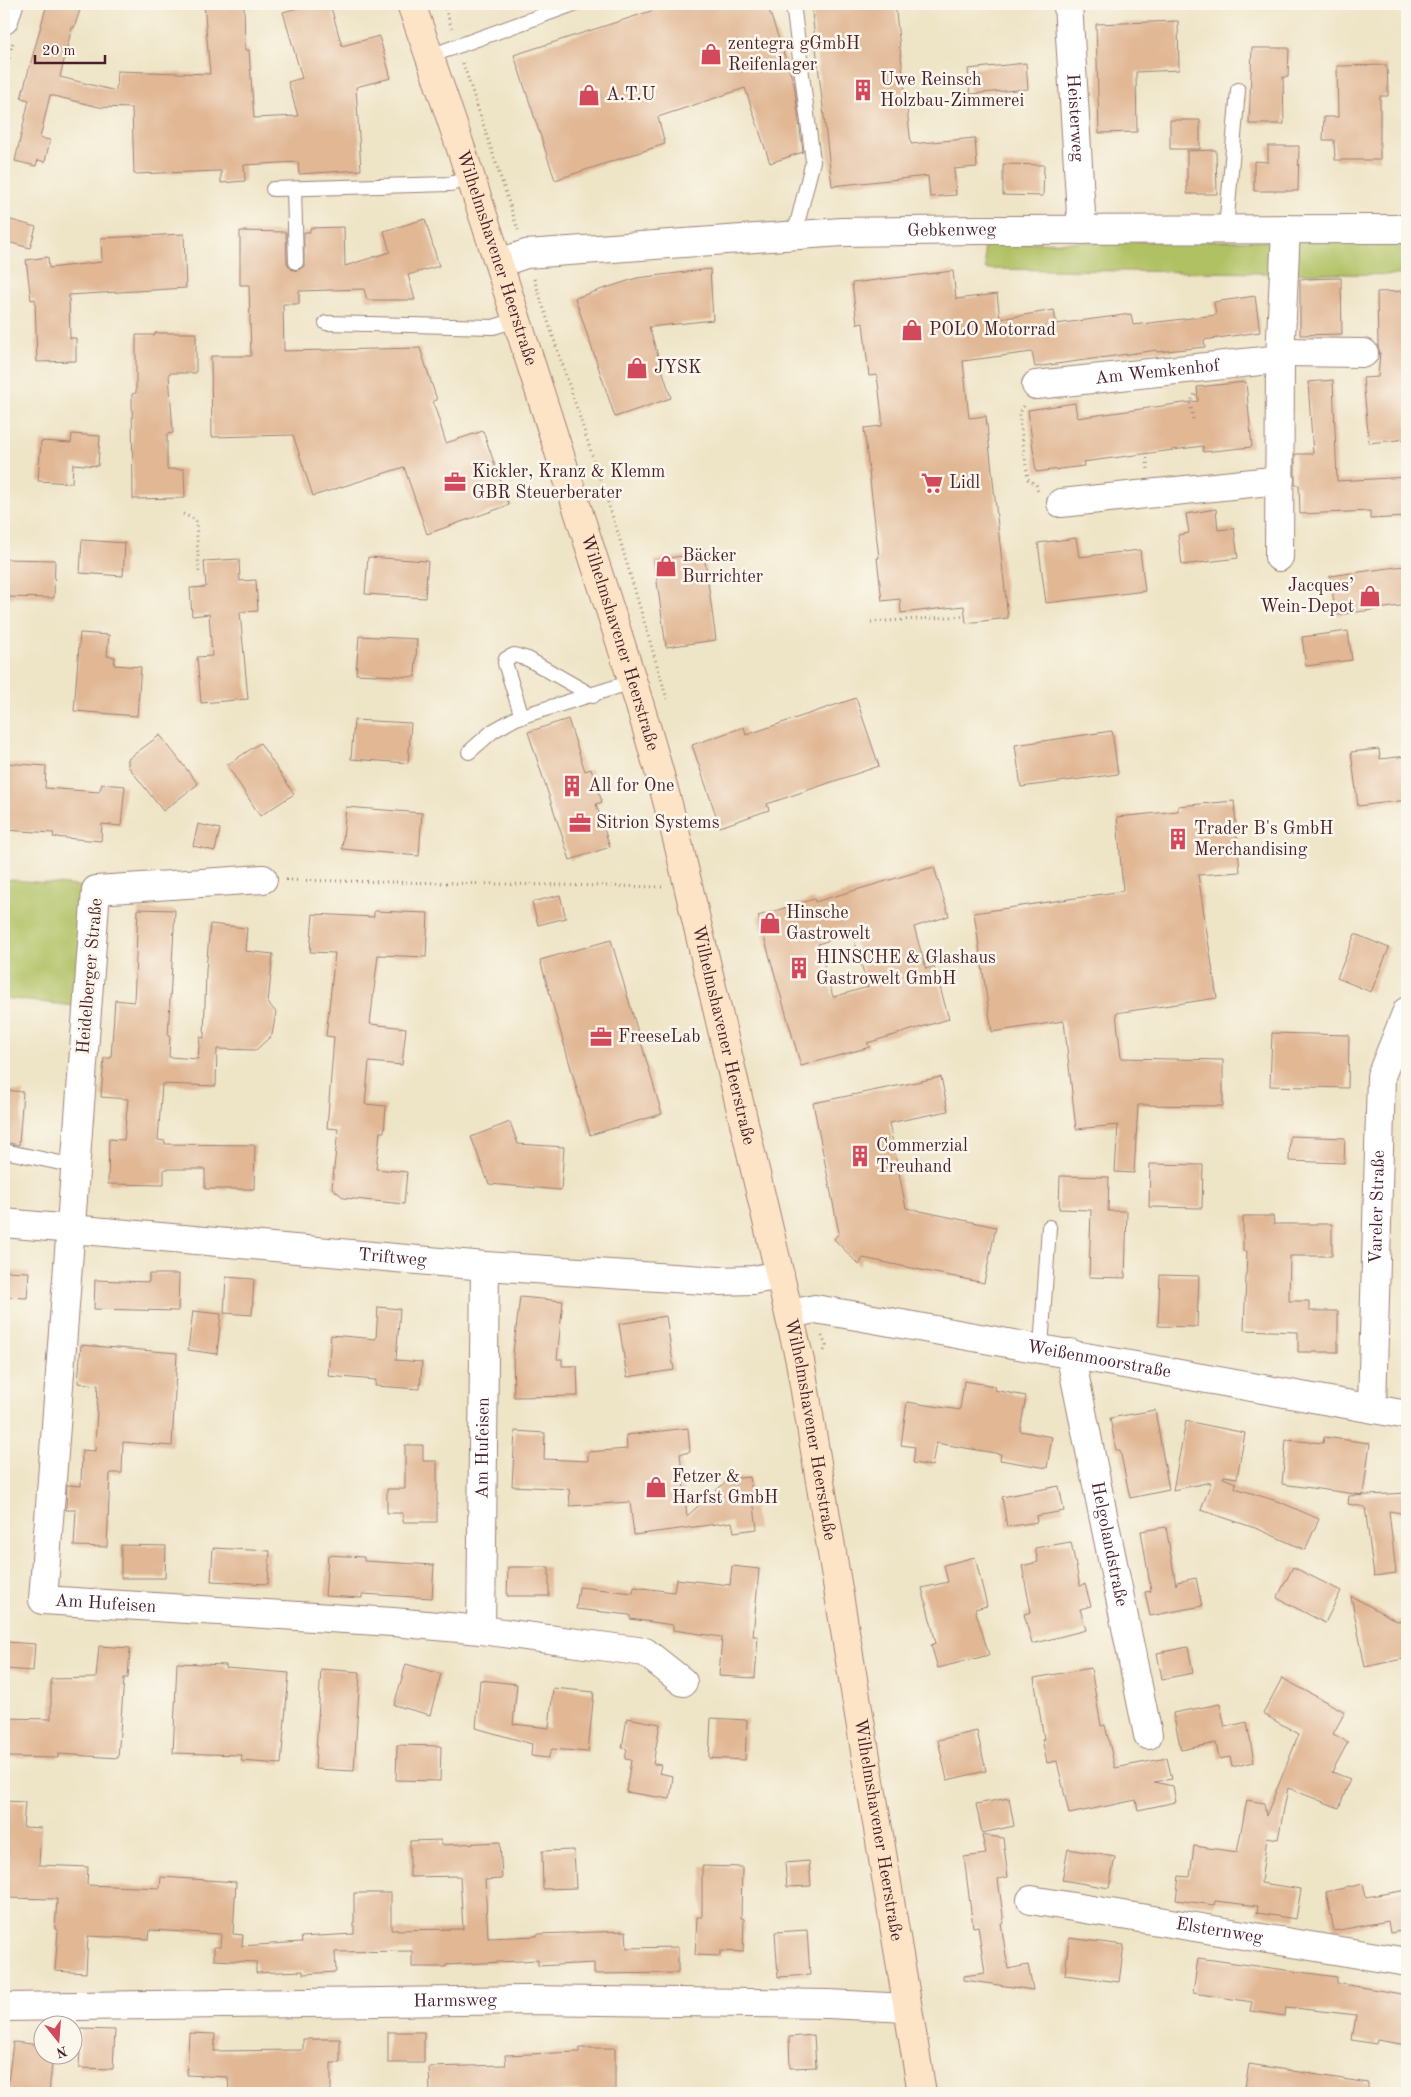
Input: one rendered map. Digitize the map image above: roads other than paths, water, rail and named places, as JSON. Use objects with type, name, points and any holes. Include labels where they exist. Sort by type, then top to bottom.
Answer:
[{"type":"street","points":[[4,20],[8,4]]},
{"type":"street","name":"Wilhelmshavener Heerstraße","points":[[411,4],[499,263],[666,794],[800,1361],[922,2093]]},
{"type":"street","name":"Heisterweg","points":[[1068,4],[1082,230]]},
{"type":"street","name":"Gebkenweg","points":[[499,263],[526,254],[842,232],[1226,229],[1407,230]]},
{"type":"street","points":[[1279,557],[1280,356],[1286,229]]},
{"type":"street","name":"Am Wemkenhof","points":[[1036,385],[1280,356],[1364,353]]},
{"type":"street","points":[[1061,503],[1280,480]]},
{"type":"street","name":"Heidelberger Straße","points":[[70,1228],[96,890],[263,879]]},
{"type":"street","name":"Vareler Straße","points":[[1372,1408],[1381,1076],[1407,1012]]},
{"type":"street","name":"Triftweg","points":[[4,1223],[486,1266],[719,1281],[753,1280],[780,1275]]},
{"type":"street","name":"Am Hufeisen","points":[[70,1228],[42,1600],[383,1621],[481,1630],[645,1652],[683,1682]]},
{"type":"street","name":"Am Hufeisen","points":[[481,1630],[486,1266]]},
{"type":"street","name":"Weißenmoorstraße","points":[[790,1314],[814,1310],[1070,1353],[1407,1415]]},
{"type":"street","name":"Helgolandstraße","points":[[1070,1353],[1148,1735]]},
{"type":"street","name":"Elsternweg","points":[[1031,1900],[1407,1962]]},
{"type":"street","name":"Harmsweg","points":[[4,2007],[536,2000],[829,2004],[907,2008]]},
{"type":"lane","points":[[430,56],[574,4]]},
{"type":"lane","points":[[793,4],[813,161],[794,236]]},
{"type":"lane","points":[[1226,229],[1238,90]]},
{"type":"lane","points":[[273,189],[450,184],[471,178]]},
{"type":"lane","points":[[294,189],[296,262]]},
{"type":"lane","points":[[326,323],[493,327],[517,320]]},
{"type":"lane","points":[[522,717],[505,663],[506,659],[514,655],[528,659],[593,696]]},
{"type":"lane","points":[[469,752],[493,731],[522,717],[593,696],[632,682]]},
{"type":"lane","points":[[4,1151],[75,1166]]},
{"type":"lane","points":[[1041,1348],[1049,1227]]},
{"type":"place","name":"zentegra gGmbH Reifenlager","points":[[711,54]]},
{"type":"place","name":"Uwe Reinsch Holzbau-Zimmerei","points":[[863,90]]},
{"type":"place","name":"A.T.U","points":[[589,95]]},
{"type":"place","name":"POLO Motorrad","points":[[912,330]]},
{"type":"place","name":"JYSK","points":[[637,368]]},
{"type":"place","name":"Kickler, Kranz & Klemm GBR Steuerberater","points":[[455,482]]},
{"type":"place","name":"Lidl","points":[[932,483]]},
{"type":"place","name":"Bäcker Burrichter","points":[[666,566]]},
{"type":"place","name":"Jacques’ Wein-Depot","points":[[1370,596]]},
{"type":"place","name":"All for One","points":[[572,786]]},
{"type":"place","name":"Sitrion Systems","points":[[580,823]]},
{"type":"place","name":"Trader B's GmbH Merchandising","points":[[1178,839]]},
{"type":"place","name":"Hinsche Gastrowelt","points":[[770,923]]},
{"type":"place","name":"HINSCHE & Glashaus Gastrowelt GmbH","points":[[799,968]]},
{"type":"place","name":"FreeseLab","points":[[601,1037]]},
{"type":"place","name":"Commerzial Treuhand","points":[[860,1156]]},
{"type":"place","name":"Fetzer & Harfst GmbH","points":[[656,1487]]}]
